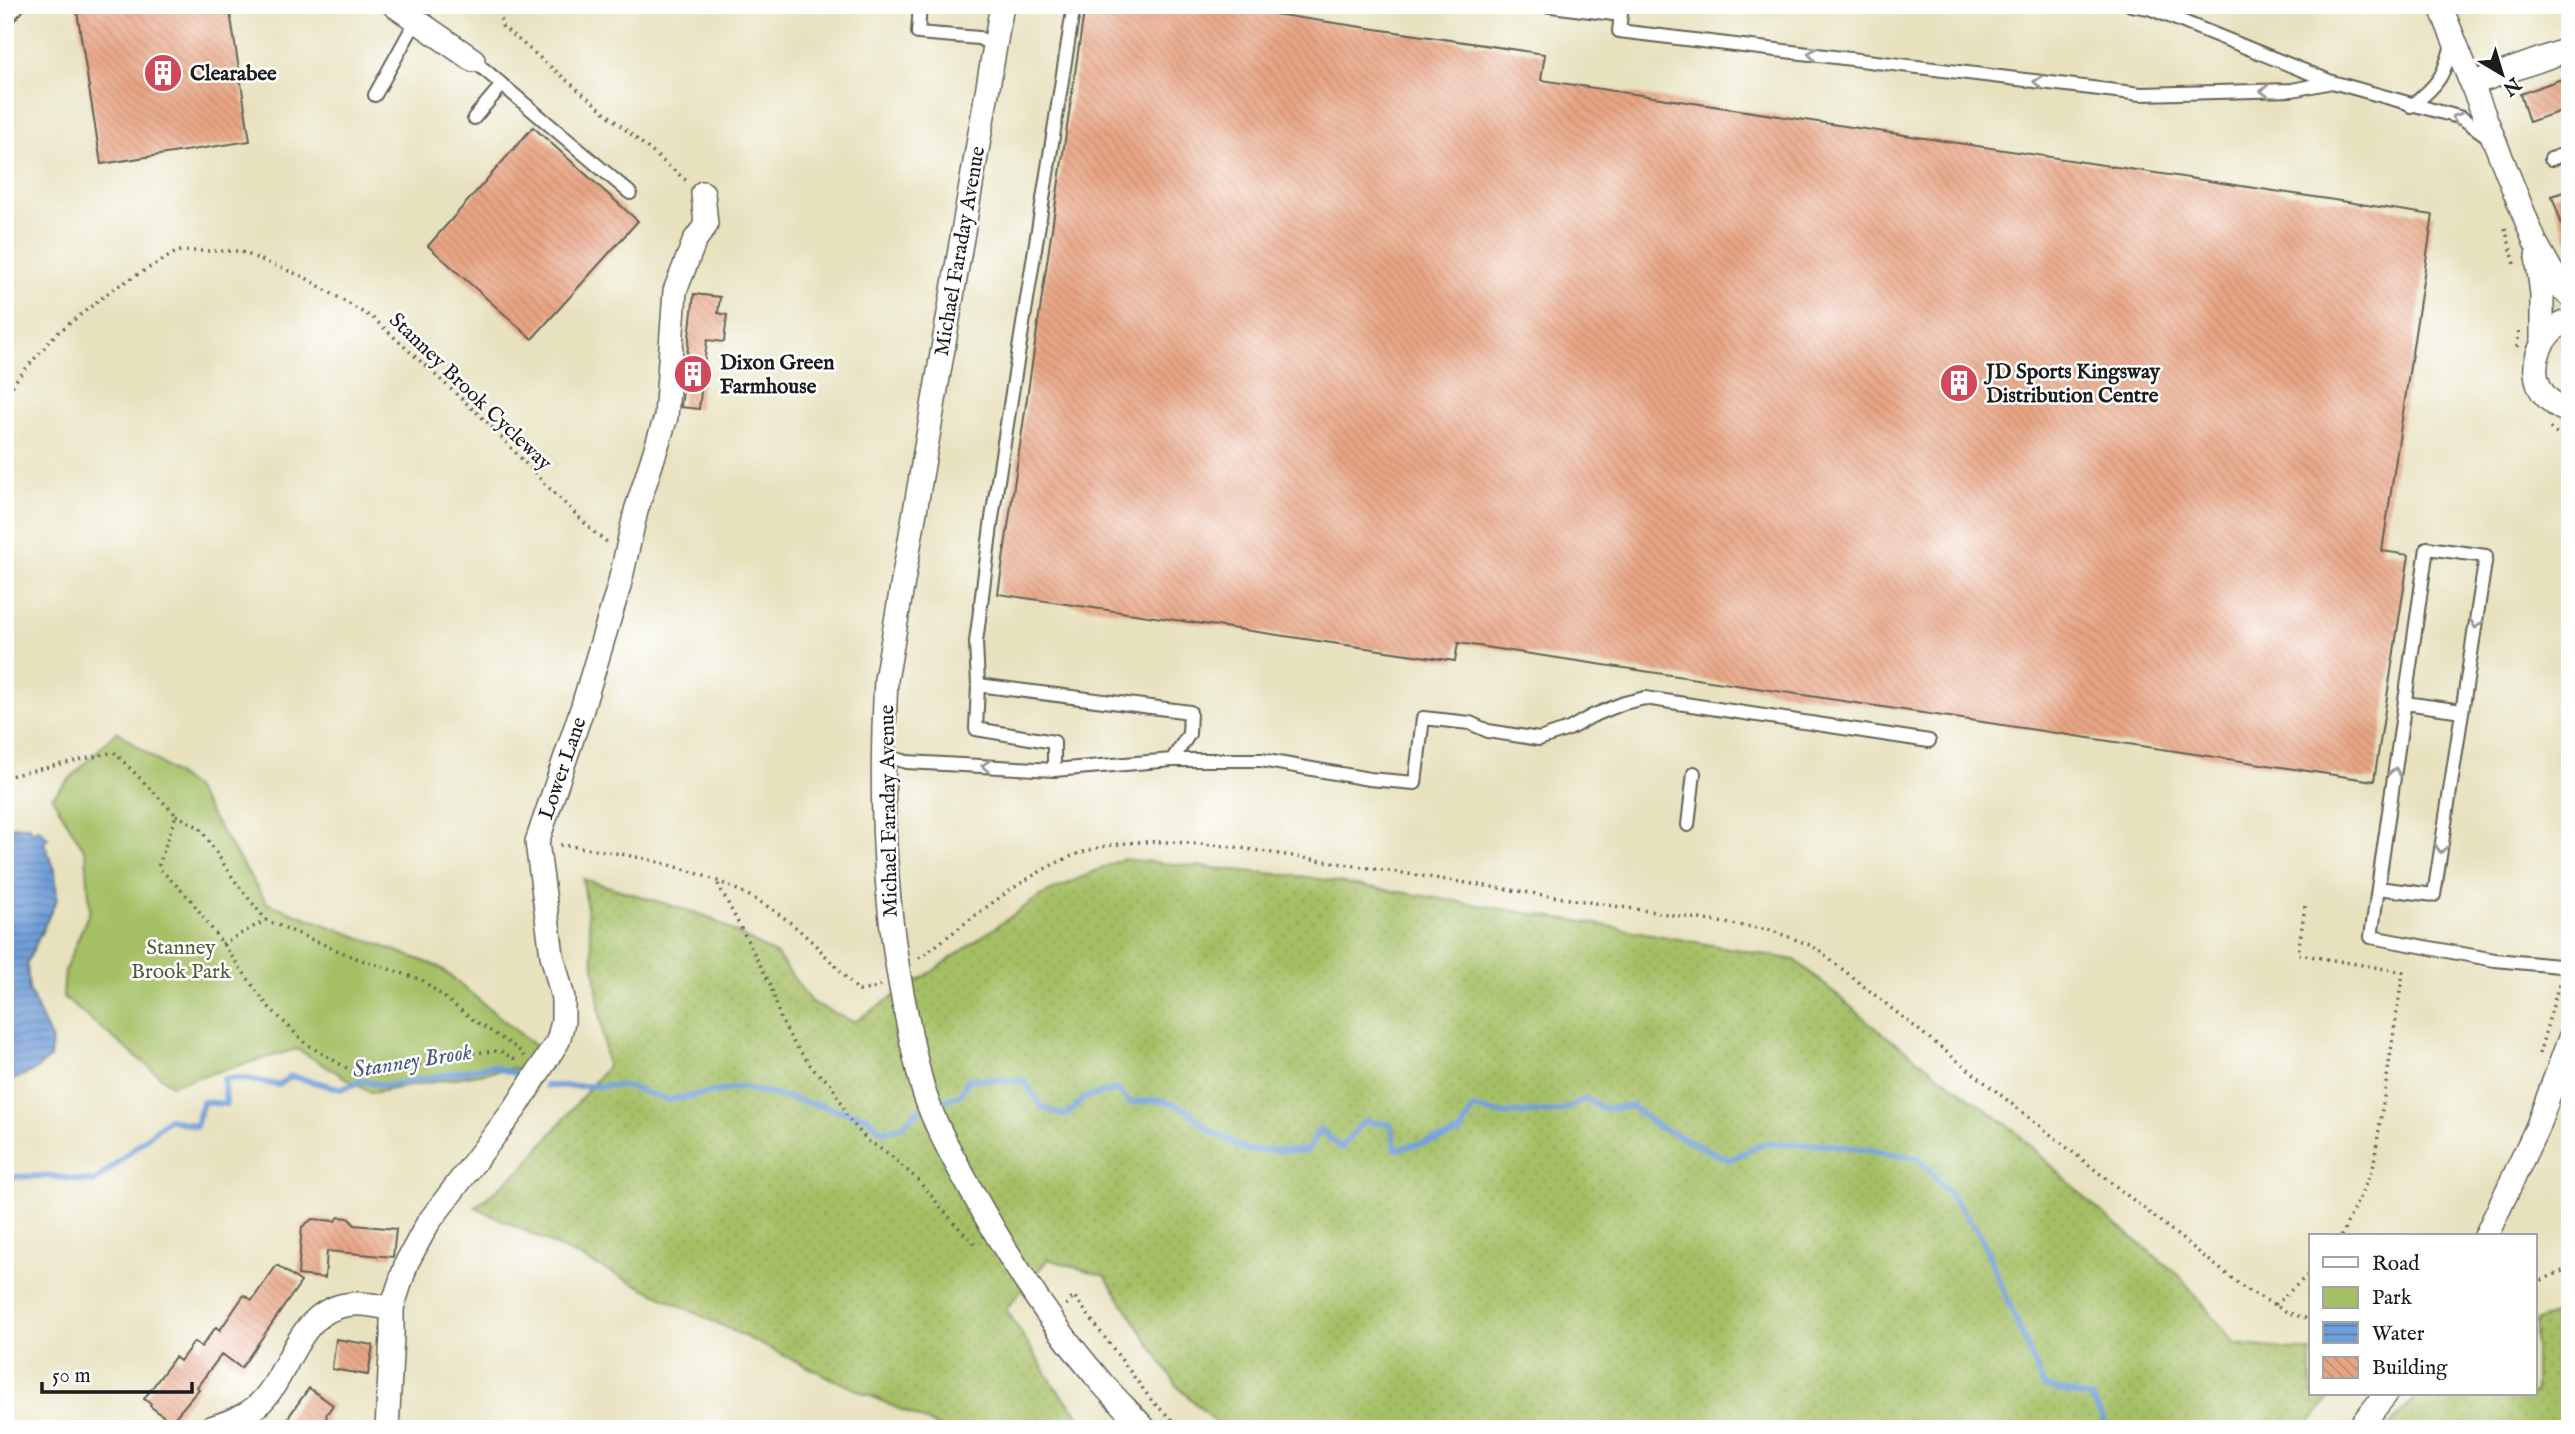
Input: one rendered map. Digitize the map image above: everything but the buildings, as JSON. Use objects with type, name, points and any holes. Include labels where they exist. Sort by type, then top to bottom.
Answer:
[{"type":"street","points":[[394,5],[473,60]]},
{"type":"street","name":"Michael Faraday Avenue","points":[[1002,5],[886,680],[882,755],[885,865],[898,973],[925,1095],[934,1118],[987,1218],[1052,1321],[1095,1376],[1146,1429]]},
{"type":"street","points":[[2440,5],[2535,242],[2561,288],[2570,296]]},
{"type":"street","points":[[2471,84],[2570,49]]},
{"type":"street","name":"Lower Lane","points":[[387,1429],[392,1308],[407,1262],[428,1223],[540,1072],[558,1041],[563,1022],[563,998],[552,955],[537,842],[582,709],[636,511],[666,417],[675,291],[695,240],[706,225],[703,193]]},
{"type":"street","points":[[2535,242],[2542,293],[2542,341],[2535,365],[2538,381],[2543,393],[2555,405],[2570,412]]},
{"type":"street","points":[[2542,341],[2549,332],[2570,321]]},
{"type":"street","points":[[2488,1234],[2537,1128],[2570,1038]]},
{"type":"street","points":[[208,1429],[244,1415],[257,1406],[270,1392],[307,1328],[321,1316],[354,1304],[392,1308]]},
{"type":"street","points":[[2358,1429],[2384,1396]]},
{"type":"lane","points":[[5,20],[19,5]]},
{"type":"lane","points":[[920,5],[918,33],[979,38],[996,47]]},
{"type":"lane","points":[[1054,770],[1054,742],[976,729],[978,685],[975,642],[992,518],[1074,5]]},
{"type":"lane","points":[[1544,5],[1622,10],[1619,31],[2141,94],[2292,90],[2332,82]]},
{"type":"lane","points":[[2131,5],[2149,8],[2332,82],[2462,118],[2494,141]]},
{"type":"lane","points":[[375,95],[417,19]]},
{"type":"lane","points":[[2412,106],[2429,93],[2444,73],[2453,40]]},
{"type":"lane","points":[[473,60],[630,193]]},
{"type":"lane","points":[[474,118],[502,85]]},
{"type":"lane","points":[[2551,159],[2570,152]]},
{"type":"lane","points":[[2378,888],[2434,895],[2486,556],[2427,548],[2405,703],[2378,888],[2371,937],[2495,960],[2567,967]]},
{"type":"lane","points":[[978,685],[1190,712],[1189,734],[1172,760]]},
{"type":"lane","points":[[882,755],[907,762],[1054,770],[1172,760],[1261,760],[1369,779],[1415,783],[1423,718],[1471,723],[1488,732],[1539,738],[1569,729],[1624,703],[1645,698],[1929,741]]},
{"type":"lane","points":[[2405,703],[2462,711]]},
{"type":"lane","points":[[1688,825],[1694,773]]},
{"type":"path","points":[[499,5],[502,26],[703,193]]},
{"type":"path","points":[[2503,220],[2517,274]]},
{"type":"path","name":"Stanney Brook Cycleway","points":[[5,398],[17,379],[55,335],[113,289],[178,251],[239,251],[304,278],[374,319],[486,421],[596,534],[626,555]]},
{"type":"path","points":[[2517,357],[2521,322]]},
{"type":"path","points":[[2546,425],[2562,439],[2570,458]]},
{"type":"path","points":[[5,777],[114,752],[176,815],[200,828],[235,881],[266,920],[353,957],[422,980],[472,1019],[518,1049],[540,1072]]},
{"type":"path","points":[[176,815],[158,867],[191,900],[267,1005],[305,1043],[355,1073],[386,1074],[452,1055],[500,1051],[540,1072]]},
{"type":"path","points":[[537,842],[658,862],[741,890],[798,929],[859,991],[876,988],[1056,862],[1105,846],[1156,841],[1234,846],[1770,930],[1813,946],[2244,1288],[2289,1313],[2309,1319]]},
{"type":"path","points":[[717,882],[771,986],[780,1018],[793,1042],[814,1069],[830,1083],[847,1117],[867,1140],[889,1154],[918,1180],[979,1248]]},
{"type":"path","points":[[2305,906],[2298,954],[2403,972],[2373,1169],[2342,1234]]},
{"type":"path","points":[[222,944],[266,920]]},
{"type":"path","points":[[2538,1058],[2567,967]]},
{"type":"path","points":[[2536,1283],[2570,1268]]},
{"type":"path","points":[[2274,1305],[2309,1274]]},
{"type":"path","points":[[1052,1321],[1074,1296],[1152,1401],[1182,1429]]},
{"type":"green space","name":"Stanney Brook Park","points":[[117,731],[193,787],[267,903],[439,967],[541,1051],[533,1077],[513,1068],[371,1093],[297,1049],[171,1085],[63,997],[65,970],[90,910],[86,853],[52,797]]},
{"type":"green space","points":[[1122,859],[1307,877],[1590,923],[1795,960],[1882,1033],[2014,1130],[2098,1210],[2180,1276],[2235,1344],[2309,1352],[2309,1396],[2330,1396],[2305,1429],[1223,1429],[1177,1386],[1105,1276],[1048,1259],[1006,1309],[1055,1387],[1090,1429],[943,1429],[475,1207],[523,1168],[607,1067],[583,879],[706,916],[777,955],[811,1002],[854,1022],[1040,896]]},
{"type":"green space","points":[[2570,1308],[2570,1429],[2386,1429],[2417,1396],[2536,1396],[2536,1322]]},
{"type":"water","points":[[28,826],[33,832],[38,828],[48,838],[44,842],[55,870],[57,899],[27,963],[29,990],[52,1041],[50,1058],[34,1071],[6,1083],[5,827]]},
{"type":"waterway","name":"Stanney Brook","points":[[5,1177],[50,1176],[94,1182],[169,1119],[196,1126],[203,1102],[226,1104],[224,1079],[241,1078],[279,1085],[291,1076],[342,1089],[362,1081],[387,1086],[491,1066],[520,1075]]},
{"type":"waterway","points":[[933,1104],[960,1095],[968,1079],[1024,1081],[1042,1107],[1065,1116],[1086,1097],[1117,1089],[1130,1103],[1160,1100],[1184,1108],[1211,1131],[1247,1150],[1307,1151],[1320,1129],[1341,1148],[1364,1121],[1391,1125],[1396,1149],[1461,1132],[1473,1108],[1501,1114],[1561,1111],[1586,1099],[1605,1109],[1631,1106],[1657,1126],[1729,1160],[1765,1143],[1834,1145],[1919,1158],[1980,1234],[2044,1387],[2091,1398],[2102,1416],[2105,1429]]},
{"type":"waterway","points":[[546,1086],[627,1086],[668,1100],[742,1087],[867,1117],[882,1131],[901,1127],[923,1107]]},
{"type":"place","name":"Clearabee","points":[[163,73]]},
{"type":"place","name":"Dixon Green Farmhouse","points":[[693,374]]},
{"type":"place","name":"JD Sports Kingsway Distribution Centre","points":[[1959,383]]}]
